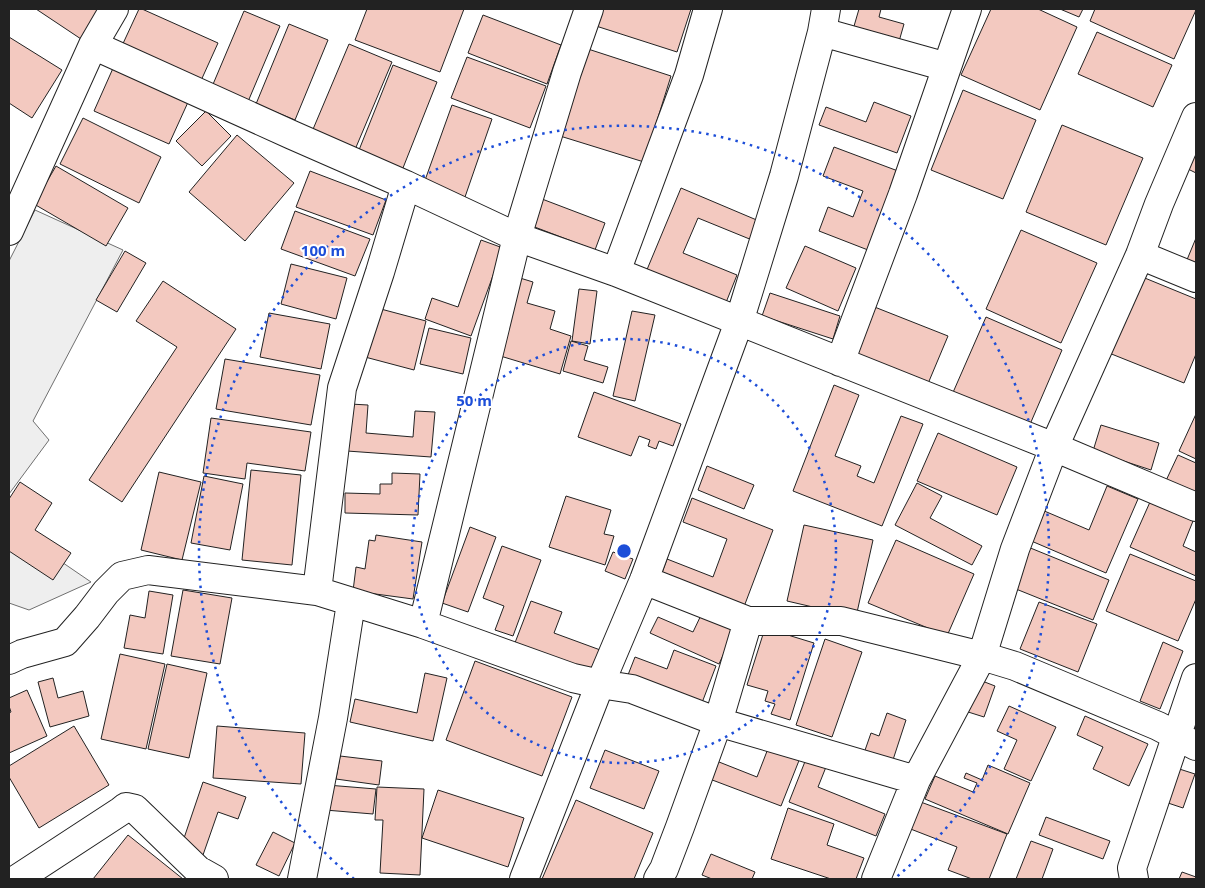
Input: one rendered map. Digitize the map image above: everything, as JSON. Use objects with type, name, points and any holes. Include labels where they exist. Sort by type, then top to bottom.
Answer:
[{"type":"street","points":[[9,231],[93,45],[114,9]]},
{"type":"street","points":[[423,624],[517,237],[567,72],[589,9]]},
{"type":"street","points":[[616,272],[689,75],[708,9]]},
{"type":"street","points":[[840,362],[903,194],[967,9]]},
{"type":"street","points":[[524,879],[600,684],[644,580],[739,322],[784,176],[824,20],[947,68]]},
{"type":"street","points":[[93,45],[406,185],[517,237],[616,272],[1054,447],[1196,507]]},
{"type":"street","points":[[876,879],[916,780],[982,656],[1015,550],[1054,447],[1140,255],[1196,116]]},
{"type":"street","points":[[317,591],[342,388],[406,185]]},
{"type":"street","points":[[1140,255],[1196,278]]},
{"type":"street","points":[[13,652],[65,642],[87,618],[106,592],[122,576],[148,570],[317,591],[423,624],[572,678],[632,689],[718,722],[916,780]]},
{"type":"street","points":[[644,580],[748,621],[841,621],[982,656],[1015,666],[1158,726],[1186,741]]},
{"type":"street","points":[[302,879],[334,718],[351,603]]},
{"type":"street","points":[[658,879],[664,869],[718,722],[748,621]]},
{"type":"street","points":[[1134,879],[1132,868],[1186,741],[1196,678]]},
{"type":"street","points":[[17,879],[126,807],[135,809],[198,870],[214,879]]},
{"type":"shaded area","points":[[35,210],[123,250],[33,421],[49,440],[9,494],[9,261]]},
{"type":"shaded area","points":[[9,526],[91,582],[29,610],[9,603]]},
{"type":"building","points":[[36,9],[101,9],[81,39]]},
{"type":"building","points":[[139,9],[218,43],[199,85],[120,50]]},
{"type":"building","points":[[367,9],[464,9],[440,72],[355,40]]},
{"type":"building","points":[[602,9],[691,9],[677,52],[596,26]]},
{"type":"building","points":[[859,9],[881,9],[879,17],[904,24],[898,45],[852,33]]},
{"type":"building","points":[[991,9],[1038,9],[1077,27],[1040,110],[961,75]]},
{"type":"building","points":[[1060,9],[1083,9],[1079,17]]},
{"type":"building","points":[[1095,9],[1196,10],[1174,59],[1090,21]]},
{"type":"building","points":[[244,11],[280,26],[247,104],[211,89]]},
{"type":"building","points":[[483,15],[561,45],[547,84],[468,53]]},
{"type":"building","points":[[289,24],[328,40],[295,120],[256,104]]},
{"type":"building","points":[[1097,32],[1172,65],[1153,107],[1078,74]]},
{"type":"building","points":[[9,37],[62,70],[32,118],[9,103]]},
{"type":"building","points":[[349,44],[392,62],[354,152],[311,134]]},
{"type":"building","points":[[588,49],[671,76],[644,162],[560,136]]},
{"type":"building","points":[[467,57],[546,86],[530,128],[451,98]]},
{"type":"building","points":[[393,65],[437,82],[401,173],[357,155]]},
{"type":"building","points":[[114,66],[189,100],[169,144],[94,111]]},
{"type":"building","points":[[963,90],[1036,120],[1003,199],[931,170]]},
{"type":"building","points":[[874,102],[911,116],[897,153],[819,125],[826,107],[866,122]]},
{"type":"building","points":[[452,105],[492,119],[465,197],[424,183]]},
{"type":"building","points":[[206,111],[231,136],[202,166],[176,141]]},
{"type":"building","points":[[83,118],[161,157],[139,203],[60,164]]},
{"type":"building","points":[[1062,125],[1143,158],[1106,245],[1026,212]]},
{"type":"building","points":[[237,135],[294,183],[245,241],[189,192]]},
{"type":"building","points":[[834,147],[898,171],[868,250],[819,231],[828,207],[853,217],[863,191],[823,176]]},
{"type":"building","points":[[1196,151],[1196,173],[1182,166]]},
{"type":"building","points":[[56,166],[128,208],[106,246],[34,204]]},
{"type":"building","points":[[310,171],[386,200],[373,235],[296,207]]},
{"type":"building","points":[[681,188],[759,221],[752,240],[698,218],[683,253],[737,275],[725,305],[646,272]]},
{"type":"building","points":[[542,199],[605,223],[595,250],[532,226]]},
{"type":"building","points":[[295,211],[370,239],[355,276],[281,249]]},
{"type":"building","points":[[1021,230],[1097,263],[1061,343],[986,309]]},
{"type":"building","points":[[1196,238],[1196,272],[1184,267]]},
{"type":"building","points":[[481,240],[503,248],[471,336],[425,319],[432,298],[458,307]]},
{"type":"building","points":[[805,246],[856,268],[838,311],[786,288]]},
{"type":"building","points":[[125,251],[146,263],[117,312],[96,300]]},
{"type":"building","points":[[291,264],[347,278],[336,319],[281,304]]},
{"type":"building","points":[[1135,274],[1196,299],[1196,354],[1184,383],[1104,351]]},
{"type":"building","points":[[520,278],[533,282],[527,303],[555,311],[550,329],[571,336],[560,374],[497,355]]},
{"type":"building","points":[[163,281],[236,329],[122,502],[89,480],[177,347],[136,321]]},
{"type":"building","points":[[579,289],[597,291],[590,344],[572,341]]},
{"type":"building","points":[[770,293],[840,316],[833,339],[762,316]]},
{"type":"building","points":[[872,306],[948,336],[927,386],[852,356]]},
{"type":"building","points":[[377,308],[426,321],[414,370],[365,357]]},
{"type":"building","points":[[632,311],[655,315],[635,401],[613,396]]},
{"type":"building","points":[[269,313],[330,324],[321,369],[260,357]]},
{"type":"building","points":[[986,317],[1062,350],[1028,429],[951,397]]},
{"type":"building","points":[[429,328],[471,338],[463,374],[420,364]]},
{"type":"building","points":[[571,341],[588,346],[584,360],[608,367],[603,383],[563,371]]},
{"type":"building","points":[[225,359],[320,375],[311,425],[216,409]]},
{"type":"building","points":[[834,385],[859,395],[835,456],[861,466],[857,476],[874,483],[901,416],[923,424],[882,526],[793,491]]},
{"type":"building","points":[[594,392],[681,424],[673,446],[659,441],[656,449],[648,446],[650,440],[639,436],[631,456],[578,437]]},
{"type":"building","points":[[350,404],[368,405],[366,433],[413,437],[415,411],[435,412],[431,457],[347,451]]},
{"type":"building","points":[[1196,414],[1196,459],[1179,451]]},
{"type":"building","points":[[211,418],[311,432],[305,471],[247,463],[245,479],[203,473]]},
{"type":"building","points":[[1101,425],[1159,443],[1151,470],[1093,451]]},
{"type":"building","points":[[938,433],[1017,467],[997,515],[917,481]]},
{"type":"building","points":[[1178,455],[1196,463],[1196,501],[1163,487]]},
{"type":"building","points":[[707,466],[754,485],[744,509],[698,490]]},
{"type":"building","points":[[251,470],[301,475],[292,565],[242,560]]},
{"type":"building","points":[[159,472],[201,482],[182,560],[141,550]]},
{"type":"building","points":[[392,473],[420,474],[418,515],[345,513],[345,493],[380,494],[380,484],[392,484]]},
{"type":"building","points":[[204,476],[243,484],[230,550],[191,543]]},
{"type":"building","points":[[20,482],[52,503],[35,530],[71,553],[53,580],[9,551],[9,499]]},
{"type":"building","points":[[917,483],[942,496],[930,518],[982,546],[972,565],[895,525]]},
{"type":"building","points":[[1107,486],[1138,499],[1106,573],[1029,540],[1042,510],[1089,530]]},
{"type":"building","points":[[566,496],[611,510],[604,534],[614,536],[605,565],[549,547]]},
{"type":"building","points":[[692,498],[773,530],[742,612],[659,581],[667,559],[713,577],[727,539],[683,522]]},
{"type":"building","points":[[1150,502],[1193,521],[1183,546],[1196,552],[1196,576],[1130,547]]},
{"type":"building","points":[[804,525],[873,540],[856,617],[787,601]]},
{"type":"building","points":[[470,527],[496,537],[468,612],[442,603]]},
{"type":"building","points":[[376,535],[422,542],[413,599],[353,591],[356,567],[365,569],[369,540],[375,541]]},
{"type":"building","points":[[896,540],[974,574],[947,636],[868,603]]},
{"type":"building","points":[[502,546],[541,560],[513,636],[495,630],[504,606],[483,598]]},
{"type":"building","points":[[1028,547],[1109,580],[1093,620],[1011,587]]},
{"type":"building","points":[[613,552],[633,559],[625,579],[605,571]]},
{"type":"building","points":[[1130,554],[1196,581],[1196,599],[1178,641],[1106,611]]},
{"type":"building","points":[[183,590],[232,598],[220,664],[171,656]]},
{"type":"building","points":[[149,591],[173,595],[163,654],[124,648],[130,615],[145,618]]},
{"type":"building","points":[[531,601],[562,612],[554,633],[603,651],[593,678],[513,648]]},
{"type":"building","points":[[1039,602],[1097,624],[1078,672],[1020,649]]},
{"type":"building","points":[[703,611],[736,627],[719,664],[650,633],[658,617],[693,632]]},
{"type":"building","points":[[765,628],[814,643],[790,720],[771,714],[775,704],[765,701],[768,691],[747,685]]},
{"type":"building","points":[[825,639],[862,652],[832,737],[796,725]]},
{"type":"building","points":[[1163,642],[1183,651],[1160,709],[1140,701]]},
{"type":"building","points":[[674,650],[716,666],[700,708],[626,680],[635,657],[667,669]]},
{"type":"building","points":[[120,654],[165,664],[146,749],[101,739]]},
{"type":"building","points":[[475,661],[572,697],[542,776],[446,740]]},
{"type":"building","points":[[167,664],[207,673],[189,758],[148,749]]},
{"type":"building","points":[[425,673],[447,678],[433,741],[350,722],[355,699],[417,713]]},
{"type":"building","points":[[53,678],[58,698],[83,691],[89,716],[50,727],[38,682]]},
{"type":"building","points":[[977,679],[995,686],[984,717],[965,711]]},
{"type":"building","points":[[27,690],[47,736],[9,753],[9,713],[11,712],[9,698]]},
{"type":"building","points":[[1009,706],[1056,727],[1031,781],[1004,769],[1017,740],[997,731]]},
{"type":"building","points":[[887,713],[906,720],[891,766],[863,756],[871,733],[879,736]]},
{"type":"building","points":[[1085,716],[1148,744],[1129,786],[1093,769],[1103,747],[1077,735]]},
{"type":"building","points":[[74,726],[109,785],[39,828],[9,777],[9,766]]},
{"type":"building","points":[[217,726],[305,733],[301,784],[213,778]]},
{"type":"building","points":[[769,746],[800,758],[781,806],[707,778],[714,760],[757,777]]},
{"type":"building","points":[[605,750],[659,771],[644,809],[590,788]]},
{"type":"building","points":[[340,756],[382,761],[379,785],[336,779]]},
{"type":"building","points":[[806,759],[826,767],[818,787],[885,814],[876,836],[789,802]]},
{"type":"building","points":[[988,765],[1030,783],[1008,834],[925,799],[935,776],[973,792],[977,783],[964,778],[966,773],[982,780]]},
{"type":"building","points":[[1170,766],[1195,774],[1183,808],[1159,800]]},
{"type":"building","points":[[203,782],[246,797],[238,819],[218,812],[203,855],[181,847]]},
{"type":"building","points":[[327,785],[376,789],[373,814],[325,810]]},
{"type":"building","points":[[377,787],[424,789],[420,875],[380,873],[383,820],[375,820]]},
{"type":"building","points":[[438,790],[524,818],[508,867],[422,838]]},
{"type":"building","points":[[576,800],[653,833],[634,879],[542,879]]},
{"type":"building","points":[[918,801],[1007,834],[989,879],[972,879],[948,870],[957,847],[908,828]]},
{"type":"building","points":[[788,808],[834,824],[827,845],[864,858],[856,879],[831,879],[771,859]]},
{"type":"building","points":[[1046,817],[1110,841],[1103,859],[1039,835]]},
{"type":"building","points":[[273,832],[295,843],[279,876],[256,865]]},
{"type":"building","points":[[128,835],[183,879],[93,879]]},
{"type":"building","points":[[1031,841],[1053,849],[1042,879],[1016,879]]},
{"type":"building","points":[[711,854],[755,872],[752,879],[712,879],[702,875]]},
{"type":"building","points":[[1182,872],[1196,877],[1196,879],[1179,879]]}]
